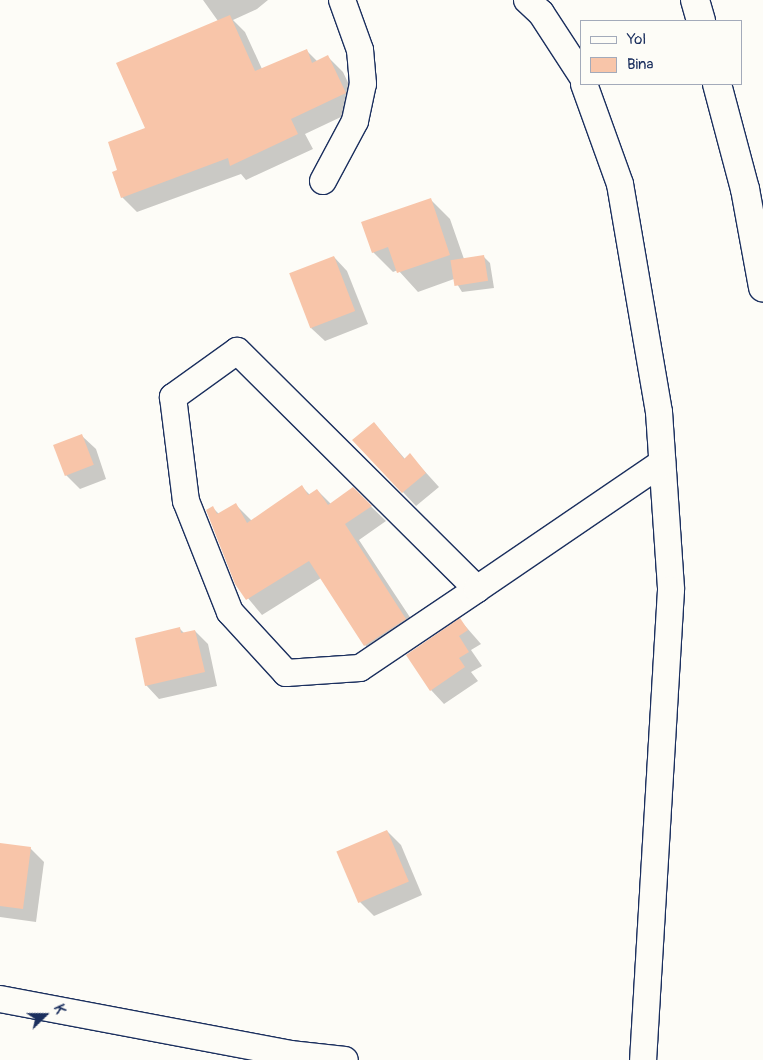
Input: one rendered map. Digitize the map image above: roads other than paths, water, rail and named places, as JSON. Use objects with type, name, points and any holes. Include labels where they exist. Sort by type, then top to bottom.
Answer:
[{"type":"highway","points":[[695,0],[700,20]]},
{"type":"highway","points":[[717,85],[745,189],[763,287]]},
{"type":"street","points":[[323,181],[355,121],[363,84],[360,50],[342,0]]},
{"type":"street","points":[[527,0],[540,14],[580,73]]},
{"type":"street","points":[[584,85],[620,184],[659,412],[671,590],[643,1060]]},
{"type":"street","points":[[477,589],[237,351],[173,397],[186,501],[230,612],[286,673],[360,668],[477,589],[662,463]]},
{"type":"street","points":[[0,1000],[290,1054],[346,1060]]}]
